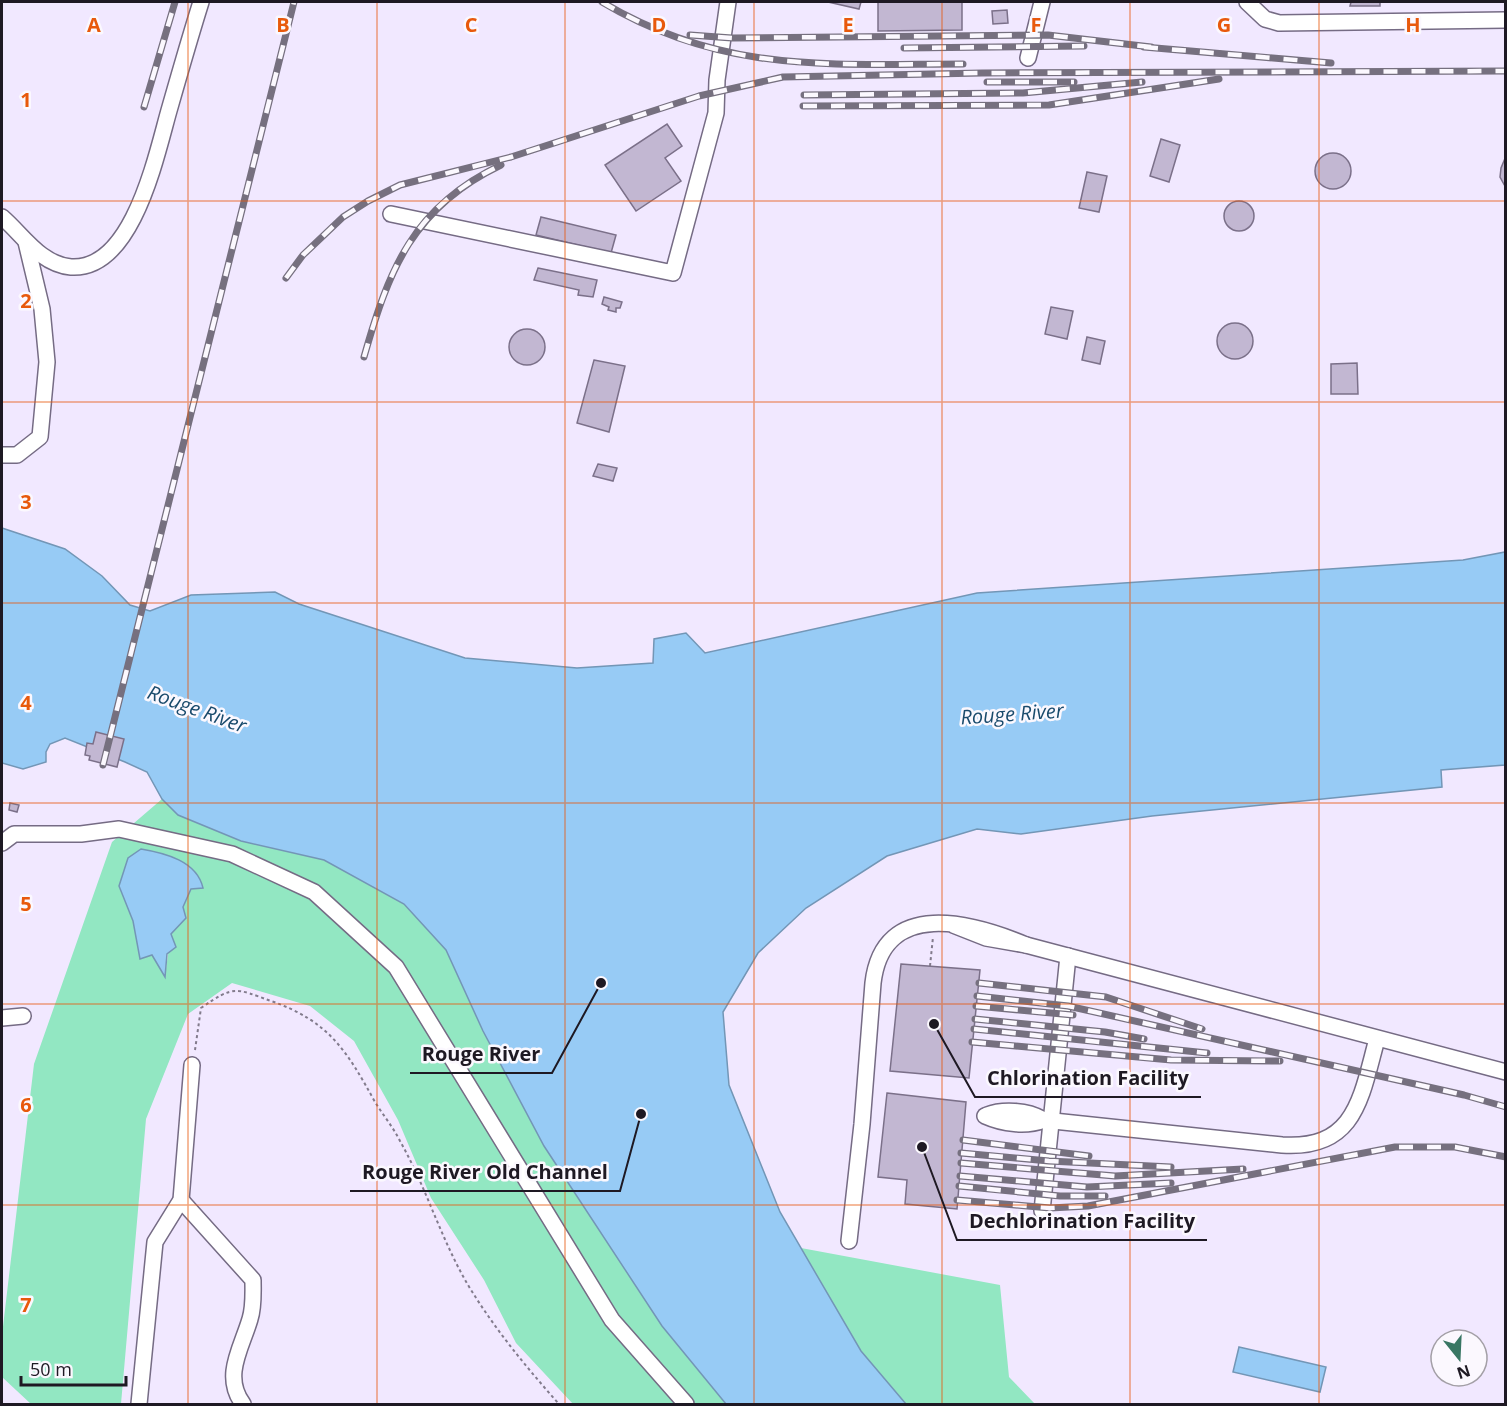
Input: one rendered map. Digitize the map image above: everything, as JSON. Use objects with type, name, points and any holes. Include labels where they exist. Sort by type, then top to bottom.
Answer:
[{"type":"lane","points":[[2,217],[26,242],[49,260],[71,267],[89,264],[105,255],[118,242],[145,192],[201,2]]},
{"type":"lane","points":[[391,214],[673,273],[716,113],[717,80],[728,2]]},
{"type":"lane","points":[[1028,58],[1042,2]]},
{"type":"lane","points":[[1248,2],[1265,19],[1279,23],[1506,20]]},
{"type":"lane","points":[[2,455],[17,455],[40,437],[47,362],[42,309],[26,242]]},
{"type":"lane","points":[[2,843],[14,834],[81,834],[119,829],[232,854],[314,892],[396,967],[612,1320],[686,1404]]},
{"type":"lane","points":[[849,1241],[874,973],[884,951],[895,938],[910,928],[935,923],[953,925],[986,938],[1026,945],[1506,1072]]},
{"type":"lane","points":[[1042,1211],[1048,1120],[1068,956]]},
{"type":"lane","points":[[2,1018],[23,1017]]},
{"type":"lane","points":[[1048,1120],[1282,1145],[1312,1144],[1338,1132],[1355,1111],[1377,1039]]},
{"type":"lane","points":[[139,1404],[155,1242],[181,1200],[192,1065]]},
{"type":"lane","points":[[181,1200],[254,1281],[251,1317],[233,1362],[237,1397],[243,1404]]},
{"type":"path","points":[[930,966],[935,923]]},
{"type":"path","points":[[192,1065],[201,1008],[224,992],[240,990],[299,1010],[334,1038],[362,1074],[400,1141],[468,1284],[524,1364],[559,1404]]},
{"type":"green space","points":[[162,799],[178,815],[241,841],[324,860],[404,904],[446,950],[483,1031],[544,1146],[662,1326],[726,1404],[573,1404],[516,1343],[484,1280],[431,1198],[398,1120],[354,1041],[310,1006],[232,983],[188,1014],[146,1119],[121,1404],[31,1404],[2,1377],[2,1335],[34,1064],[112,842]],"holes":[[[119,886],[203,888],[191,889],[183,908],[186,918],[171,934],[165,976],[152,955],[140,958],[133,921]]]},
{"type":"green space","points":[[801,1248],[1000,1285],[1009,1377],[1035,1404],[906,1404],[861,1351]]},
{"type":"water","name":"Rouge River","points":[[2,528],[65,549],[102,576],[130,605],[150,611],[191,595],[275,592],[299,604],[465,658],[577,668],[653,663],[654,639],[686,633],[705,653],[977,593],[1463,560],[1505,552],[1505,765],[1441,770],[1442,787],[1152,816],[1021,834],[977,829],[887,856],[806,908],[758,953],[723,1012],[729,1085],[780,1212],[861,1351],[906,1404],[726,1404],[662,1326],[544,1146],[483,1031],[446,950],[404,904],[324,860],[241,841],[178,815],[162,799],[147,772],[65,738],[50,744],[46,752],[46,762],[23,769],[2,763]]},
{"type":"water","points":[[141,849],[170,856],[187,865],[200,879],[203,888],[191,889],[183,907],[186,918],[171,934],[176,947],[167,954],[165,977],[152,955],[140,959],[133,921],[119,886],[128,858]]},
{"type":"water","points":[[1239,1347],[1326,1367],[1320,1392],[1233,1372]]},
{"type":"building","points":[[828,2],[861,2],[859,9]]},
{"type":"building","points":[[878,2],[962,2],[962,30],[878,31]]},
{"type":"building","points":[[1351,2],[1380,2],[1380,6],[1350,6]]},
{"type":"building","points":[[1007,10],[1008,23],[993,24],[992,11]]},
{"type":"building","points":[[667,124],[682,146],[665,158],[681,181],[636,211],[605,165]]},
{"type":"building","points":[[1161,139],[1180,145],[1169,182],[1150,176]]},
{"type":"building","points":[[1333,153],[1346,158],[1351,171],[1346,184],[1333,189],[1320,184],[1315,171],[1320,158]]},
{"type":"building","points":[[1506,156],[1506,188],[1500,177]]},
{"type":"building","points":[[1087,172],[1107,176],[1099,212],[1079,208]]},
{"type":"building","points":[[1239,201],[1245,202],[1253,210],[1253,222],[1245,230],[1239,231],[1233,230],[1225,222],[1224,216],[1225,210],[1233,202]]},
{"type":"building","points":[[541,217],[616,235],[611,253],[536,235]]},
{"type":"building","points":[[538,268],[597,280],[593,297],[578,295],[579,290],[534,280]]},
{"type":"building","points":[[604,297],[622,302],[620,308],[616,308],[616,312],[608,310],[609,307],[602,304]]},
{"type":"building","points":[[1051,307],[1073,311],[1067,339],[1045,334]]},
{"type":"building","points":[[1235,323],[1248,328],[1253,341],[1248,354],[1235,359],[1222,354],[1217,341],[1222,328]]},
{"type":"building","points":[[527,329],[540,334],[545,347],[540,360],[527,365],[514,360],[509,347],[514,334]]},
{"type":"building","points":[[1087,337],[1105,341],[1100,364],[1082,360]]},
{"type":"building","points":[[594,360],[625,366],[609,432],[577,423]]},
{"type":"building","points":[[1357,363],[1358,394],[1331,394],[1331,364]]},
{"type":"building","points":[[598,464],[617,468],[613,481],[593,476]]},
{"type":"building","points":[[96,732],[124,739],[117,767],[89,760],[90,756],[85,755],[87,743],[93,744]]},
{"type":"building","points":[[10,803],[19,805],[17,812],[9,810]]},
{"type":"building","points":[[901,964],[980,970],[969,1078],[890,1071]]},
{"type":"building","points":[[887,1093],[966,1102],[957,1209],[905,1204],[907,1180],[878,1177]]},
{"type":"railway","points":[[144,107],[175,2]]},
{"type":"railway","points":[[103,765],[294,2]]},
{"type":"railway","points":[[602,2],[647,25],[690,42],[734,53],[777,60],[821,63],[963,64]]},
{"type":"railway","points":[[690,35],[732,38],[1048,35],[1151,47]]},
{"type":"railway","points":[[904,48],[1084,46]]},
{"type":"railway","points":[[1144,47],[1331,63]]},
{"type":"railway","points":[[286,278],[303,255],[343,217],[400,185],[511,157],[699,96],[783,77],[982,73],[1506,71]]},
{"type":"railway","points":[[803,106],[1049,105],[1219,79]]},
{"type":"railway","points":[[987,82],[1074,82]]},
{"type":"railway","points":[[804,95],[1023,93],[1142,82]]},
{"type":"railway","points":[[364,357],[384,296],[409,244],[446,200],[501,165]]},
{"type":"railway","points":[[979,983],[1106,997],[1202,1029]]},
{"type":"railway","points":[[977,996],[1068,1006],[1464,1095],[1506,1107]]},
{"type":"railway","points":[[976,1006],[1073,1015]]},
{"type":"railway","points":[[975,1019],[1105,1032],[1144,1039]]},
{"type":"railway","points":[[974,1029],[1207,1053]]},
{"type":"railway","points":[[972,1042],[1171,1060],[1280,1061]]},
{"type":"railway","points":[[963,1140],[1089,1156]]},
{"type":"railway","points":[[957,1200],[1050,1208],[1088,1206],[1395,1147],[1455,1147],[1506,1157]]},
{"type":"railway","points":[[961,1153],[1049,1161],[1171,1167]]},
{"type":"railway","points":[[961,1163],[1115,1176],[1243,1169]]},
{"type":"railway","points":[[960,1176],[1087,1187],[1171,1183]]},
{"type":"railway","points":[[959,1186],[1060,1196],[1105,1196]]},
{"type":"place","name":"Rouge River","points":[[601,983]]},
{"type":"place","name":"Chlorination Facility","points":[[934,1024]]},
{"type":"place","name":"Rouge River Old Channel","points":[[641,1114]]},
{"type":"place","name":"Dechlorination Facility","points":[[922,1147]]}]
